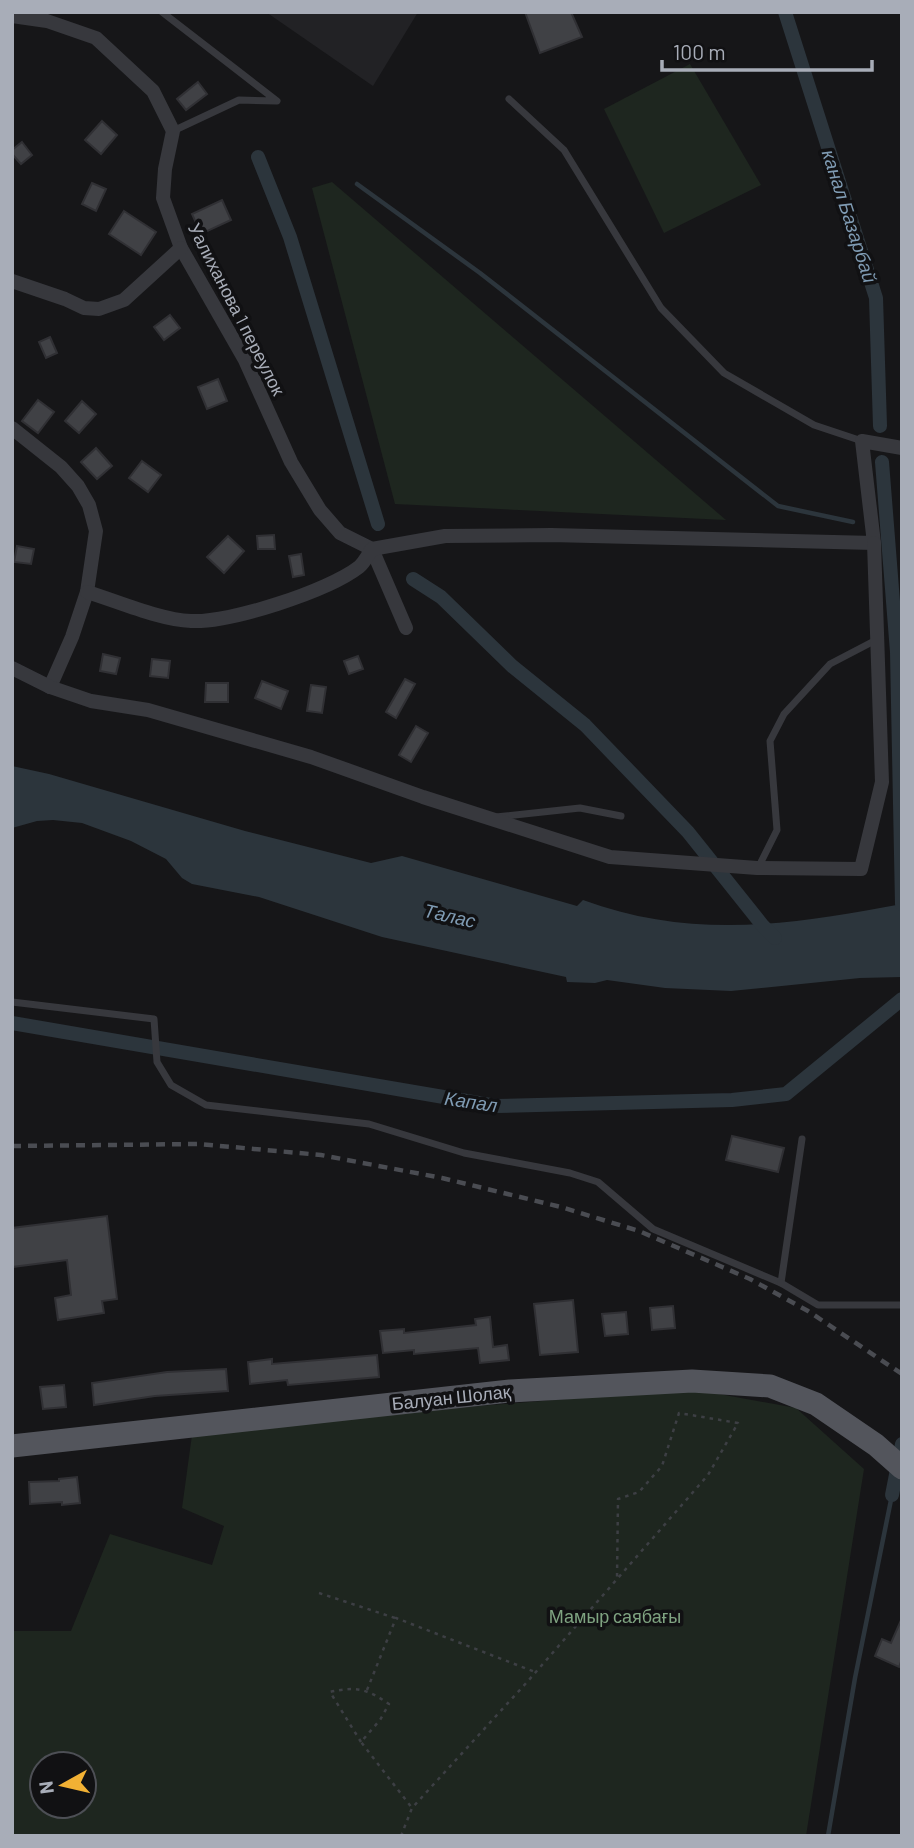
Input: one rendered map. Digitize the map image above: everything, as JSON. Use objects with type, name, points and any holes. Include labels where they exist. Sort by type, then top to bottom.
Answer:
[{"type":"main road","name":"Балуан Шолақ","points":[[12,1446],[510,1391],[692,1381],[771,1386],[816,1404],[876,1445],[902,1468]]},
{"type":"street","points":[[12,16],[47,21],[96,38],[153,91],[173,131]]},
{"type":"street","name":"Уалиханова 1 переулок","points":[[173,131],[164,169],[163,198],[181,248],[245,360],[290,462],[320,510],[340,533],[372,549]]},
{"type":"street","points":[[12,281],[84,308],[99,309],[124,300],[181,248]]},
{"type":"street","points":[[12,428],[61,467],[78,486],[89,505],[96,531],[86,592],[72,637],[50,687]]},
{"type":"street","points":[[18,670],[50,687],[91,701],[148,710],[311,757],[610,857],[757,868],[861,869],[882,782],[874,543],[862,442],[902,448]]},
{"type":"street","points":[[86,592],[162,616],[191,621],[272,607],[360,566],[372,549],[445,536],[551,535],[874,543]]},
{"type":"street","points":[[372,549],[405,628]]},
{"type":"lane","points":[[162,12],[277,101],[239,100],[173,131]]},
{"type":"lane","points":[[509,99],[564,150],[661,308],[724,373],[814,425],[862,442]]},
{"type":"lane","points":[[757,868],[777,830],[770,741],[784,714],[830,664],[877,640]]},
{"type":"lane","points":[[488,818],[580,808],[621,816]]},
{"type":"lane","points":[[12,1002],[154,1020],[157,1062],[171,1085],[206,1105],[369,1124],[464,1153],[570,1173],[598,1182],[653,1228],[781,1283],[818,1306],[902,1305]]},
{"type":"lane","points":[[781,1283],[802,1139]]},
{"type":"path","points":[[401,1836],[412,1808],[536,1672],[708,1475],[738,1423],[679,1413],[662,1466],[639,1492],[618,1499],[617,1579]]},
{"type":"path","points":[[318,1593],[396,1618],[536,1672]]},
{"type":"path","points":[[367,1690],[396,1618]]},
{"type":"path","points":[[361,1742],[380,1720],[389,1704],[367,1690],[345,1689],[330,1692],[361,1742],[412,1808]]},
{"type":"shaded area","points":[[266,12],[418,12],[373,86]]},
{"type":"green space","points":[[690,64],[761,185],[664,233],[604,109]]},
{"type":"green space","points":[[332,182],[726,520],[395,504],[312,188]]},
{"type":"green space","name":"Мамыр саябағы","points":[[692,1389],[796,1408],[864,1469],[806,1836],[12,1836],[12,1631],[71,1631],[110,1534],[212,1565],[224,1526],[182,1508],[192,1435],[479,1406]]},
{"type":"water","name":"Талас","points":[[12,766],[371,863],[402,856],[577,906],[583,900],[623,913],[663,920],[702,924],[781,923],[902,904],[902,977],[860,978],[731,991],[665,988],[607,980],[595,983],[567,982],[566,977],[382,937],[259,897],[192,884],[182,878],[166,859],[131,841],[82,823],[37,821],[12,828]]},
{"type":"building","points":[[525,12],[571,12],[582,37],[540,53]]},
{"type":"building","points":[[198,82],[207,94],[186,110],[177,99]]},
{"type":"building","points":[[102,121],[117,135],[101,154],[85,140]]},
{"type":"building","points":[[22,142],[32,155],[21,164],[12,154],[12,150]]},
{"type":"building","points":[[92,183],[106,189],[96,211],[82,204]]},
{"type":"building","points":[[222,200],[231,220],[201,234],[192,214]]},
{"type":"building","points":[[124,211],[156,232],[141,255],[109,234]]},
{"type":"building","points":[[170,315],[180,328],[164,340],[154,327]]},
{"type":"building","points":[[50,337],[57,353],[46,358],[39,342]]},
{"type":"building","points":[[218,379],[227,401],[207,409],[198,387]]},
{"type":"building","points":[[38,400],[54,412],[38,433],[22,421]]},
{"type":"building","points":[[82,401],[96,414],[79,433],[65,421]]},
{"type":"building","points":[[96,448],[112,466],[97,479],[81,462]]},
{"type":"building","points":[[142,461],[161,475],[148,492],[129,478]]},
{"type":"building","points":[[274,535],[275,549],[258,549],[257,536]]},
{"type":"building","points":[[228,536],[244,551],[224,573],[207,557]]},
{"type":"building","points":[[17,546],[34,549],[31,564],[14,562]]},
{"type":"building","points":[[301,554],[304,575],[293,577],[289,556]]},
{"type":"building","points":[[103,654],[120,658],[116,674],[100,671]]},
{"type":"building","points":[[358,656],[363,669],[349,674],[344,661]]},
{"type":"building","points":[[152,659],[170,661],[168,678],[150,676]]},
{"type":"building","points":[[405,679],[415,684],[396,718],[386,712]]},
{"type":"building","points":[[262,681],[288,691],[281,709],[255,698]]},
{"type":"building","points":[[206,683],[228,683],[228,702],[205,702]]},
{"type":"building","points":[[311,685],[326,687],[322,713],[307,711]]},
{"type":"building","points":[[416,726],[428,733],[411,762],[399,755]]},
{"type":"building","points":[[732,1136],[784,1148],[778,1172],[726,1160]]},
{"type":"building","points":[[107,1216],[117,1299],[102,1301],[104,1313],[58,1320],[55,1298],[71,1295],[67,1260],[12,1267],[12,1228]]},
{"type":"building","points":[[573,1300],[578,1352],[540,1355],[534,1304]]},
{"type":"building","points":[[673,1306],[675,1328],[652,1330],[650,1308]]},
{"type":"building","points":[[626,1312],[628,1334],[605,1336],[602,1314]]},
{"type":"building","points":[[490,1317],[493,1347],[507,1345],[509,1360],[480,1363],[478,1348],[414,1354],[414,1350],[383,1353],[380,1331],[404,1329],[404,1333],[476,1325],[475,1319]]},
{"type":"building","points":[[377,1355],[379,1377],[288,1385],[287,1380],[250,1384],[248,1362],[272,1359],[272,1364]]},
{"type":"building","points":[[226,1369],[228,1391],[155,1396],[94,1405],[92,1383],[167,1372]]},
{"type":"building","points":[[64,1385],[66,1407],[43,1409],[40,1387]]},
{"type":"building","points":[[77,1477],[80,1503],[30,1504],[29,1482],[59,1481]]},
{"type":"building","points":[[902,1618],[902,1659],[899,1667],[875,1656],[882,1639],[891,1643]]},
{"type":"waterway","name":"канал Базарбай","points":[[785,12],[876,298],[880,426]]},
{"type":"waterway","points":[[258,157],[290,237],[378,524]]},
{"type":"waterway","points":[[357,184],[480,273],[778,506],[853,522]]},
{"type":"waterway","name":"канал Базарбай","points":[[882,462],[897,652],[902,904]]},
{"type":"waterway","points":[[413,579],[441,597],[512,666],[585,725],[688,832],[775,938]]},
{"type":"waterway","name":"Капал","points":[[12,1023],[496,1106],[732,1100],[786,1094],[902,999]]},
{"type":"waterway","points":[[892,1495],[902,1444]]},
{"type":"waterway","points":[[828,1836],[855,1678],[892,1495]]},
{"type":"railway","points":[[12,1146],[199,1144],[321,1155],[442,1178],[561,1207],[639,1231],[750,1279],[808,1311],[902,1374]]}]
